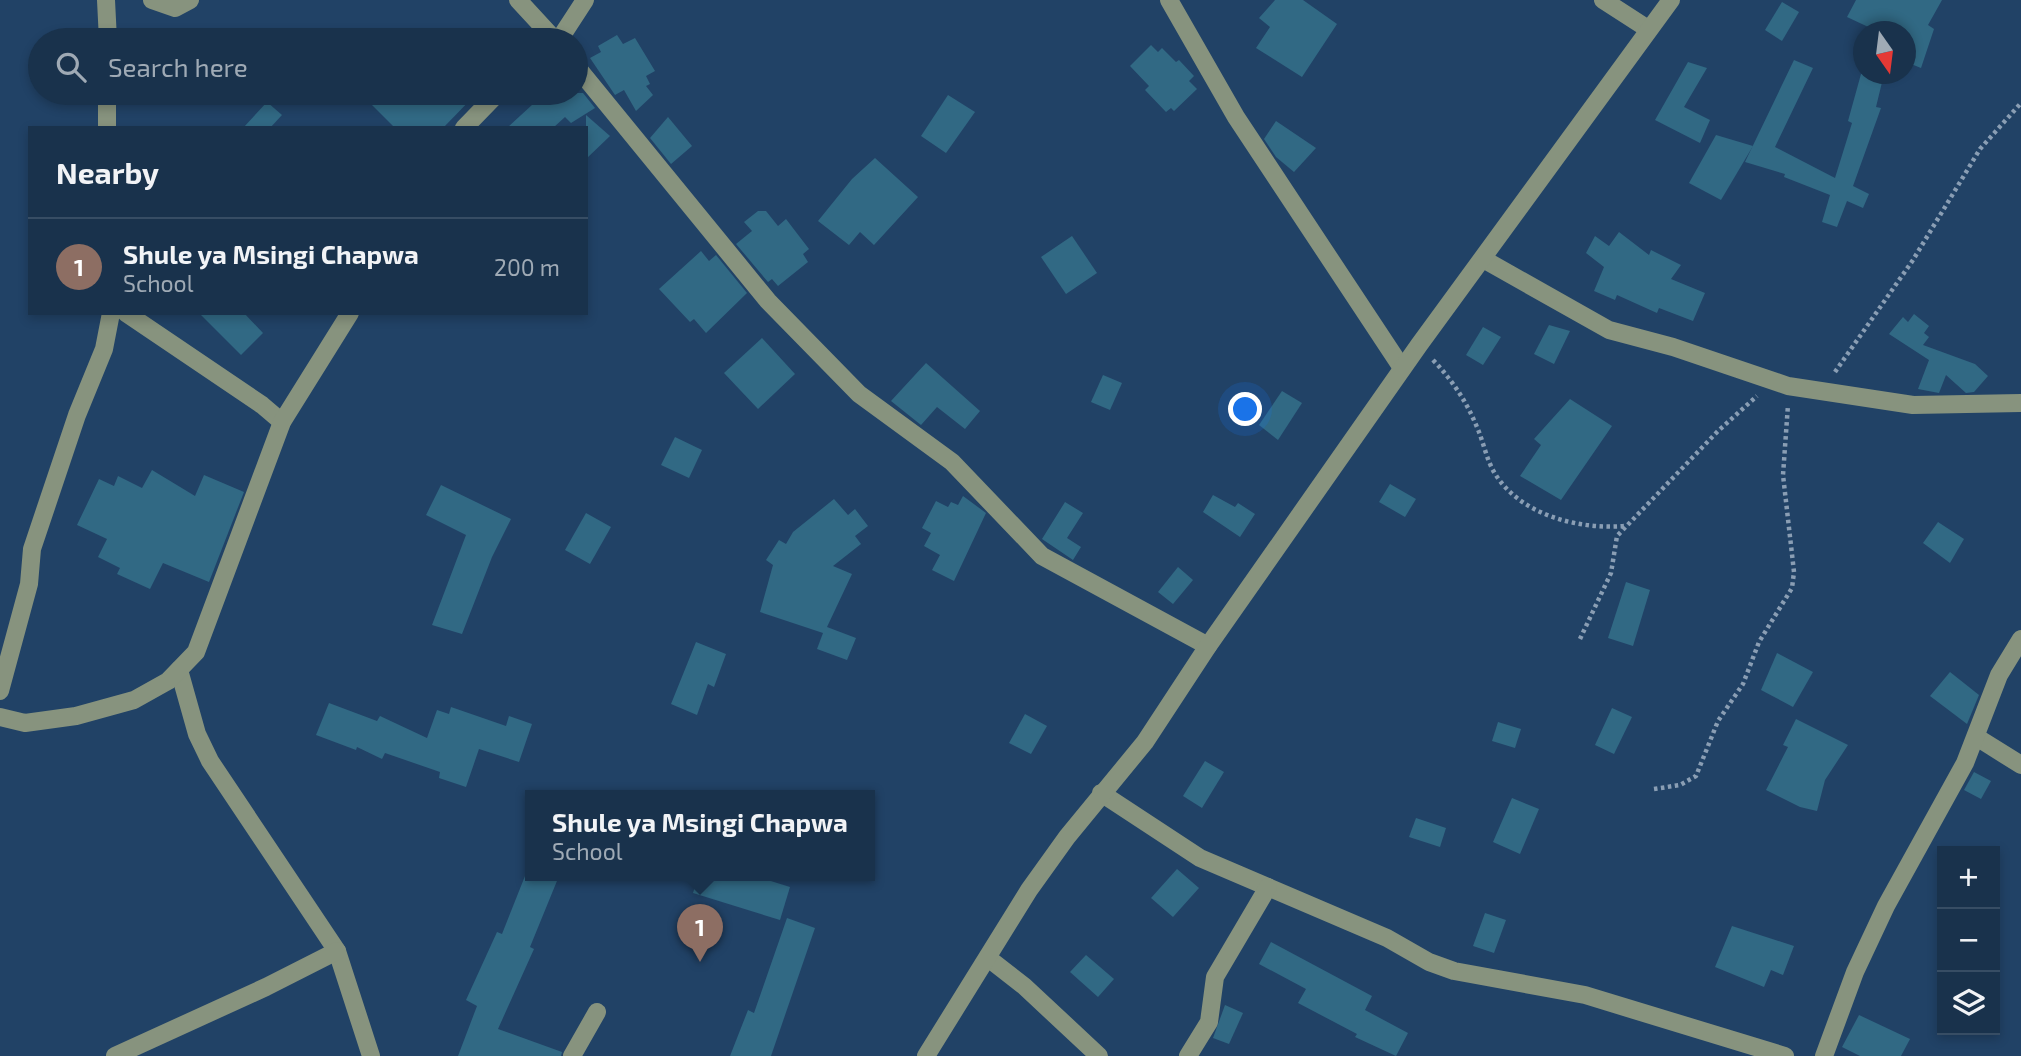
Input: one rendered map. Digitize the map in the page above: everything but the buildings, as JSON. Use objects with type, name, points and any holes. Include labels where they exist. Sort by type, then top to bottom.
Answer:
[{"type":"street","points":[[106,0],[107,28]]},
{"type":"street","points":[[152,0],[175,8],[190,0]]},
{"type":"street","points":[[518,0],[545,28]]},
{"type":"street","points":[[565,28],[585,0]]},
{"type":"street","points":[[1169,0],[1236,117],[1402,368]]},
{"type":"street","points":[[1603,0],[1648,29]]},
{"type":"street","points":[[926,1056],[1029,890],[1101,793],[1145,743],[1208,646],[1402,368],[1671,0]]},
{"type":"street","points":[[588,81],[768,301],[859,394],[952,462],[1042,556],[1208,646]]},
{"type":"street","points":[[107,105],[107,126]]},
{"type":"street","points":[[466,126],[486,105]]},
{"type":"street","points":[[1483,259],[1609,330],[1673,347],[1784,385],[1913,405],[2021,403]]},
{"type":"street","points":[[0,691],[26,595],[32,549],[73,427],[104,349],[111,315]]},
{"type":"street","points":[[129,315],[282,422]]},
{"type":"street","points":[[0,717],[24,723],[75,716],[134,700],[168,681],[196,652],[282,422],[349,315]]},
{"type":"street","points":[[1824,1056],[1855,972],[1880,917],[1978,738],[1999,675],[2021,639]]},
{"type":"street","points":[[179,670],[197,734],[210,761],[337,951],[371,1056]]},
{"type":"street","points":[[1978,738],[2021,765]]},
{"type":"street","points":[[1101,793],[1200,858],[1454,971],[1585,995],[1785,1056]]},
{"type":"street","points":[[1188,1056],[1209,1022],[1215,977],[1268,887]]},
{"type":"street","points":[[114,1056],[266,987],[337,951]]},
{"type":"street","points":[[988,958],[1024,986],[1099,1056]]},
{"type":"street","points":[[572,1056],[597,1012]]},
{"type":"path","points":[[1820,392],[1913,260],[1980,149],[2021,103]]},
{"type":"path","points":[[1419,345],[1459,391],[1492,469],[1505,489],[1556,518],[1601,528],[1626,525]]},
{"type":"path","points":[[1580,639],[1611,573],[1617,536],[1717,431],[1755,398],[1784,385],[1783,475],[1794,572],[1792,588],[1759,642],[1743,684],[1718,721],[1696,776],[1680,785],[1654,789]]},
{"type":"place","name":"Shule ya Msingi Chapwa","points":[[700,962]]}]
